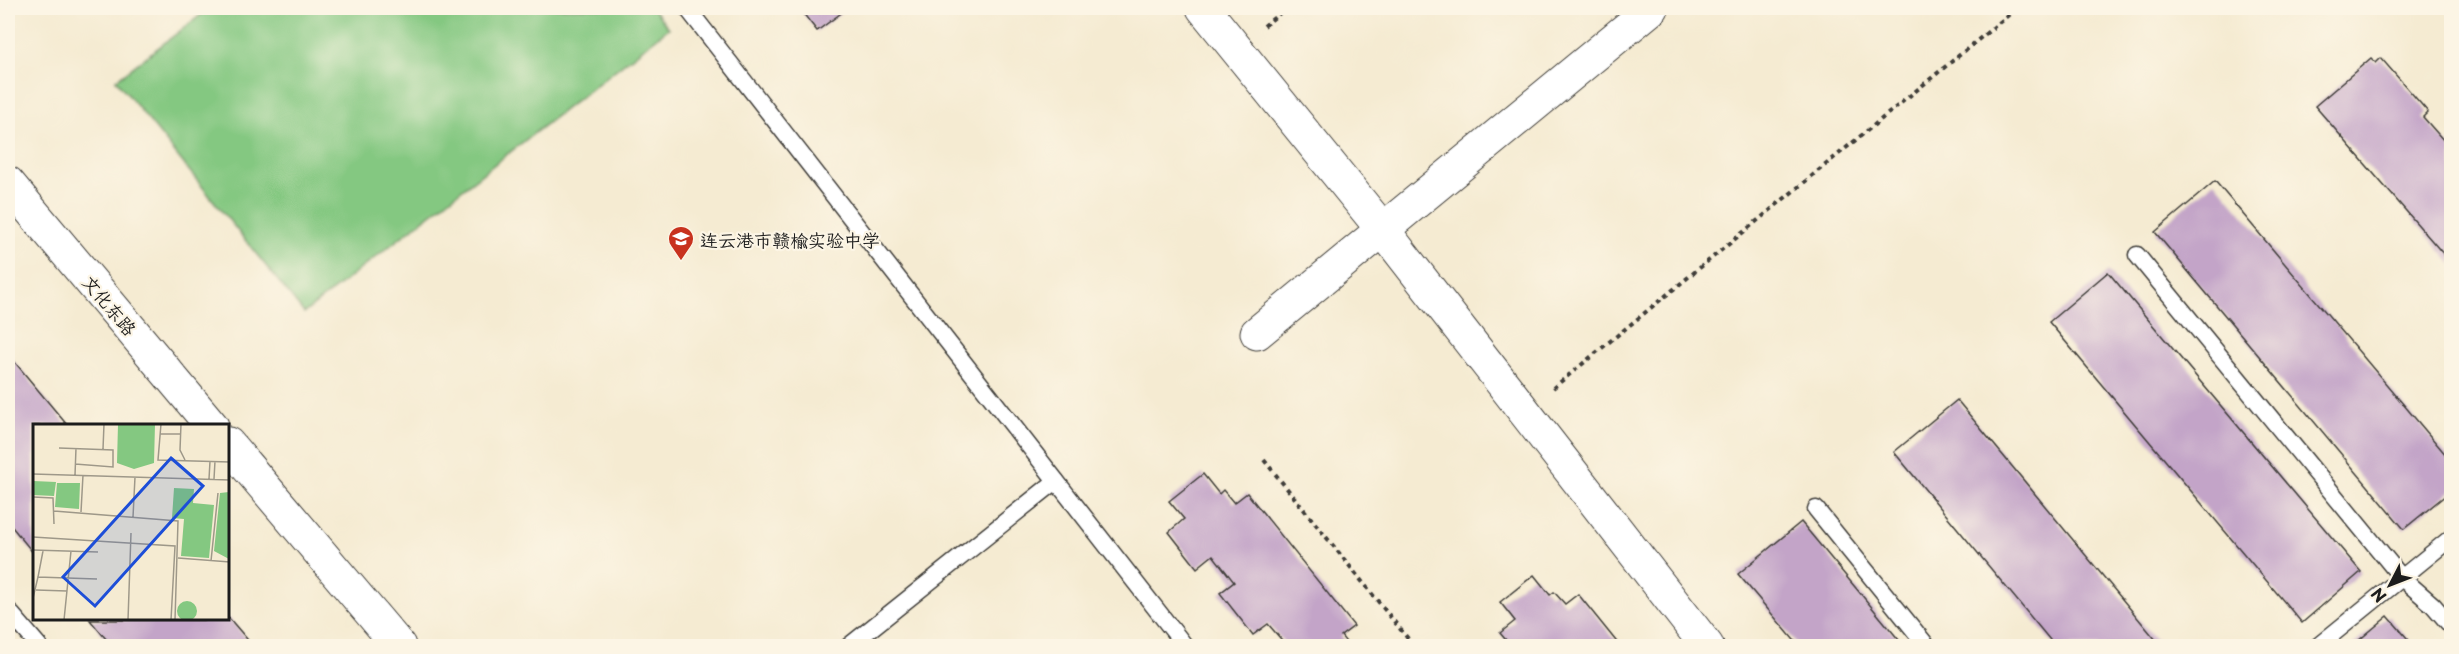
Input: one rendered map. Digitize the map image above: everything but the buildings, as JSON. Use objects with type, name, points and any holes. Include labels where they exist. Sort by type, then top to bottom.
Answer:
[{"type":"street","points":[[1203,8],[1383,230],[1707,646]]},
{"type":"street","points":[[1257,333],[1652,8]]},
{"type":"street","name":"文化东路","points":[[8,183],[210,424]]},
{"type":"street","points":[[230,446],[399,646]]},
{"type":"lane","points":[[687,8],[1185,646]]},
{"type":"lane","points":[[2137,255],[2402,578],[2433,605],[2451,627]]},
{"type":"lane","points":[[849,646],[1056,481]]},
{"type":"lane","points":[[1816,509],[1928,646]]},
{"type":"lane","points":[[2318,646],[2451,537]]},
{"type":"lane","points":[[8,610],[39,646]]},
{"type":"path","points":[[1524,412],[2017,8]]},
{"type":"path","points":[[1264,460],[1414,646]]},
{"type":"green space","points":[[210,8],[652,8],[669,28],[304,313],[116,80]]},
{"type":"place","name":"连云港市赣榆实验中学","points":[[681,262]]}]
